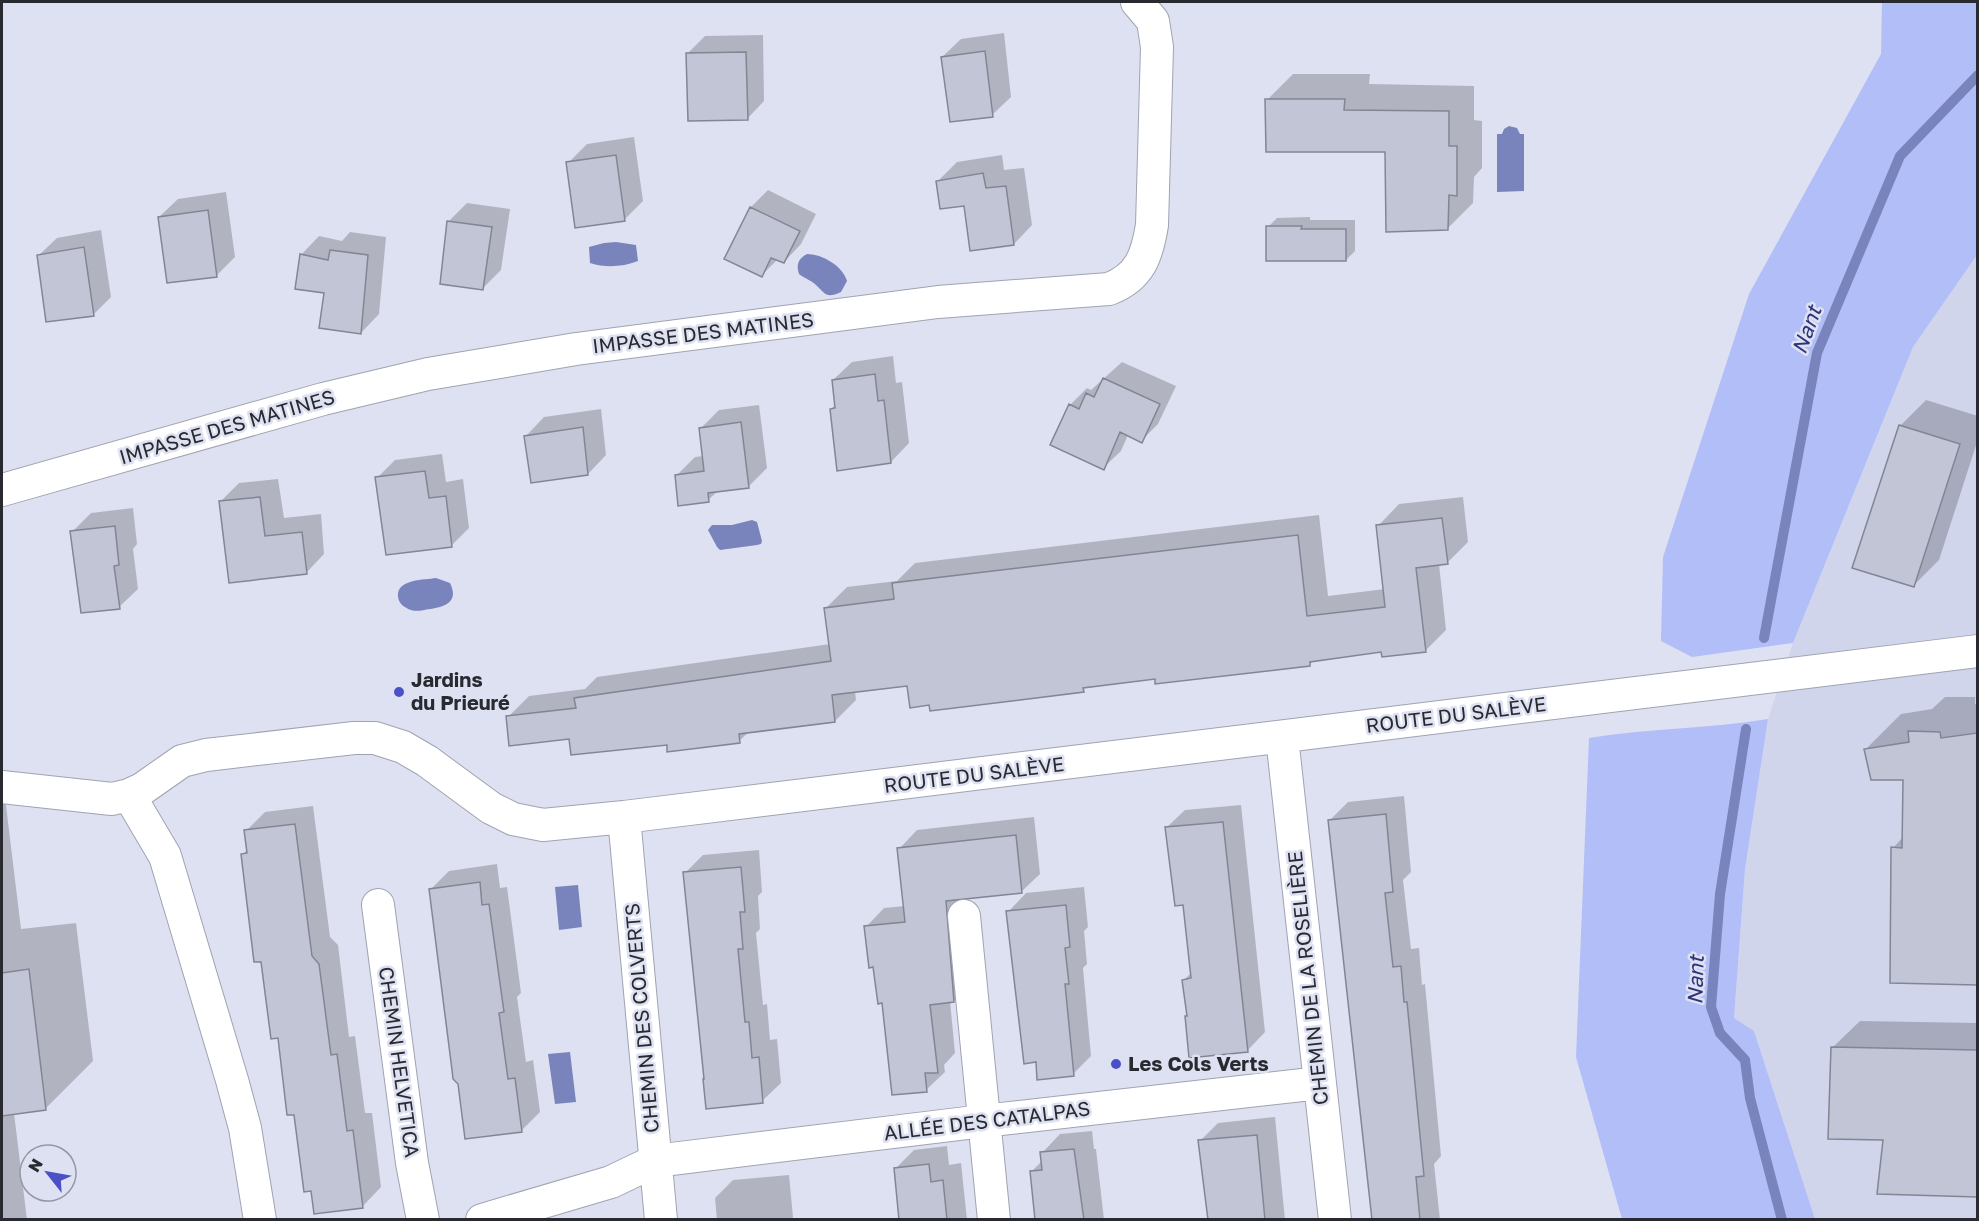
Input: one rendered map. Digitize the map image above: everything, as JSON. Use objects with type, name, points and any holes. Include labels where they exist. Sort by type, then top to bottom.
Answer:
[{"type":"street","name":"IMPASSE DES MATINES","points":[[2,490],[323,399],[428,374],[576,349],[938,302],[1109,289],[1125,283],[1139,267],[1148,247],[1152,225],[1157,47],[1153,21],[1137,2]]},
{"type":"street","name":"ROUTE DU SALÈVE","points":[[2,788],[112,799],[129,795],[182,761],[198,757],[284,745],[375,738],[403,747],[427,761],[491,808],[513,819],[543,825],[624,817],[1977,651]]},
{"type":"street","name":"CHEMIN DE LA ROSELIÈRE","points":[[1282,737],[1335,1220]]},
{"type":"street","points":[[129,795],[165,856],[242,1119],[260,1220]]},
{"type":"street","name":"CHEMIN DES COLVERTS","points":[[624,817],[661,1220]]},
{"type":"street","name":"CHEMIN HELVETICA","points":[[378,905],[412,1163],[423,1220]]},
{"type":"street","points":[[964,916],[994,1220]]},
{"type":"street","name":"ALLÉE DES CATALPAS","points":[[655,1161],[1320,1083]]},
{"type":"street","points":[[482,1220],[611,1182],[655,1161]]},
{"type":"shaded area","points":[[1882,2],[1977,2],[1977,255],[1913,347],[1793,643],[1692,657],[1661,641],[1663,557],[1749,294],[1881,54]]},
{"type":"shaded area","points":[[1509,126],[1517,128],[1520,134],[1524,134],[1524,191],[1497,192],[1497,134],[1502,134]]},
{"type":"shaded area","points":[[616,242],[636,245],[638,261],[614,266],[590,263],[589,247]]},
{"type":"shaded area","points":[[807,254],[825,259],[841,270],[847,281],[841,292],[827,294],[799,274],[798,262]]},
{"type":"shaded area","points":[[1977,255],[1977,1219],[1815,1219],[1754,1031],[1734,1018],[1745,869],[1768,719],[1793,643],[1913,347]]},
{"type":"shaded area","points":[[752,520],[757,522],[761,544],[720,550],[708,530],[712,525],[732,525]]},
{"type":"shaded area","points":[[436,578],[450,583],[453,594],[452,599],[446,605],[416,611],[400,602],[398,597],[401,587],[418,580]]},
{"type":"shaded area","points":[[1768,719],[1745,869],[1734,1018],[1754,1031],[1815,1219],[1622,1219],[1576,1057],[1589,738]]},
{"type":"shaded area","points":[[578,885],[582,927],[559,930],[555,887]]},
{"type":"shaded area","points":[[570,1052],[576,1102],[555,1104],[548,1054]]},
{"type":"building","points":[[985,51],[993,117],[950,122],[941,57]]},
{"type":"building","points":[[746,52],[748,120],[688,121],[686,53]]},
{"type":"building","points":[[1265,99],[1345,99],[1344,110],[1449,111],[1449,146],[1457,146],[1457,196],[1449,195],[1448,230],[1386,232],[1385,152],[1266,152]]},
{"type":"building","points":[[616,155],[625,221],[575,228],[566,162]]},
{"type":"building","points":[[983,173],[986,188],[1006,186],[1014,245],[970,251],[964,206],[940,209],[936,181]]},
{"type":"building","points":[[750,207],[800,231],[784,263],[771,258],[762,277],[724,259]]},
{"type":"building","points":[[208,210],[217,277],[167,283],[158,217]]},
{"type":"building","points":[[447,221],[492,227],[483,290],[440,284]]},
{"type":"building","points":[[1266,226],[1346,229],[1346,261],[1266,261]]},
{"type":"building","points":[[84,247],[94,316],[46,322],[37,255]]},
{"type":"building","points":[[330,250],[368,255],[361,334],[319,328],[324,293],[295,289],[300,254],[328,260]]},
{"type":"building","points":[[875,374],[878,401],[884,400],[891,463],[837,471],[830,409],[835,408],[832,380]]},
{"type":"building","points":[[1103,378],[1160,404],[1142,443],[1120,432],[1104,470],[1050,445],[1069,404],[1079,409],[1086,393],[1094,397]]},
{"type":"building","points":[[741,422],[749,488],[708,493],[709,502],[678,506],[675,475],[704,471],[699,428]]},
{"type":"building","points":[[1899,425],[1960,444],[1914,587],[1852,568]]},
{"type":"building","points":[[583,427],[588,475],[531,483],[524,436]]},
{"type":"building","points":[[425,471],[429,498],[446,496],[452,547],[386,555],[375,477]]},
{"type":"building","points":[[260,497],[265,536],[302,532],[307,574],[229,583],[219,501]]},
{"type":"building","points":[[1442,518],[1448,564],[1416,568],[1426,652],[1382,657],[1381,652],[1310,662],[1310,666],[1155,684],[1155,679],[1083,688],[1084,692],[930,711],[929,705],[910,708],[907,686],[832,695],[835,722],[739,734],[740,743],[667,752],[667,745],[571,755],[569,739],[509,746],[506,716],[576,708],[574,698],[831,661],[824,608],[894,599],[892,583],[1298,535],[1307,616],[1385,607],[1376,525]]},
{"type":"building","points":[[115,526],[119,565],[114,566],[120,609],[81,613],[70,531]]},
{"type":"building","points":[[1908,731],[1940,732],[1941,738],[1977,733],[1977,985],[1890,983],[1891,847],[1902,848],[1903,780],[1871,780],[1864,749],[1909,742]]},
{"type":"building","points":[[1386,814],[1393,892],[1385,893],[1393,967],[1401,966],[1404,1002],[1407,1002],[1424,1176],[1416,1177],[1420,1220],[1372,1220],[1328,820]]},
{"type":"building","points":[[1223,822],[1248,1052],[1189,1058],[1182,980],[1191,978],[1183,905],[1175,906],[1165,827]]},
{"type":"building","points":[[295,824],[312,956],[319,964],[331,1055],[337,1054],[347,1131],[353,1130],[363,1208],[314,1214],[311,1191],[304,1192],[294,1115],[287,1115],[278,1038],[271,1039],[261,962],[254,962],[241,854],[247,853],[244,830]]},
{"type":"building","points":[[1016,835],[1022,893],[946,901],[954,1002],[930,1005],[938,1073],[925,1073],[927,1092],[892,1095],[882,1003],[878,1004],[873,967],[869,968],[864,926],[905,922],[897,848]]},
{"type":"building","points":[[741,867],[745,912],[740,912],[743,949],[738,949],[745,1022],[749,1022],[752,1058],[759,1057],[763,1103],[706,1109],[683,872]]},
{"type":"building","points":[[480,882],[482,905],[489,904],[504,1012],[499,1013],[508,1079],[515,1078],[522,1132],[465,1139],[458,1084],[453,1079],[429,889]]},
{"type":"building","points":[[1066,905],[1070,947],[1065,948],[1069,984],[1065,984],[1074,1076],[1037,1080],[1036,1062],[1024,1064],[1006,911]]},
{"type":"building","points":[[29,969],[46,1110],[2,1116],[2,973]]},
{"type":"building","points":[[1831,1047],[1977,1050],[1977,1197],[1877,1194],[1883,1140],[1828,1139]]},
{"type":"building","points":[[1257,1135],[1265,1220],[1208,1220],[1198,1140]]},
{"type":"building","points":[[1074,1149],[1084,1220],[1035,1220],[1030,1171],[1042,1170],[1040,1152]]},
{"type":"building","points":[[929,1164],[931,1182],[943,1180],[947,1220],[899,1220],[894,1168]]},
{"type":"waterway","name":"Nant","points":[[1764,638],[1817,353],[1900,156],[1978,75]]},
{"type":"waterway","name":"Nant","points":[[1746,729],[1720,894],[1711,1007],[1720,1033],[1745,1060],[1750,1098],[1782,1220]]},
{"type":"place","name":"Jardins du Prieuré","points":[[399,692]]},
{"type":"place","name":"Les Cols Verts","points":[[1116,1064]]}]
